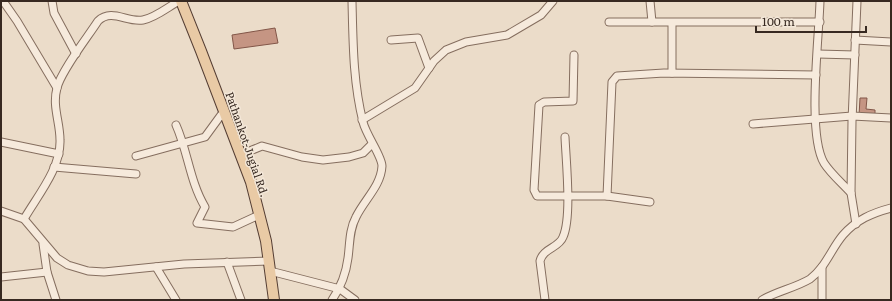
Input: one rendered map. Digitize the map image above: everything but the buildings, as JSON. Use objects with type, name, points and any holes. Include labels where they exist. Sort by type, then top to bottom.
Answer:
[{"type":"main road","name":"Pathankot-Jugial Rd.","points":[[180,1],[251,182],[269,266],[274,300]]},
{"type":"street","points":[[3,1],[17,21],[57,88]]},
{"type":"street","points":[[52,1],[54,13],[76,54]]},
{"type":"street","points":[[24,219],[54,167],[59,154],[60,140],[55,109],[57,88],[63,74],[102,17],[118,16],[143,20],[180,1]]},
{"type":"street","points":[[332,300],[340,289],[347,262],[351,230],[356,217],[380,179],[381,162],[362,120],[355,74],[352,1]]},
{"type":"street","points":[[650,1],[652,22]]},
{"type":"street","points":[[820,1],[815,120],[819,146],[824,163],[851,193]]},
{"type":"street","points":[[856,224],[851,193],[852,116],[857,1]]},
{"type":"street","points":[[362,120],[416,88],[439,56],[454,46],[507,35],[541,15],[548,3]]},
{"type":"street","points":[[609,22],[820,22]]},
{"type":"street","points":[[672,22],[672,73]]},
{"type":"street","points":[[390,40],[418,38],[429,68]]},
{"type":"street","points":[[855,40],[891,42]]},
{"type":"street","points":[[818,54],[855,55]]},
{"type":"street","points":[[574,55],[573,101],[544,102],[539,104],[534,190],[538,196],[607,196],[650,202]]},
{"type":"street","points":[[607,196],[612,82],[614,78],[623,74],[672,73],[816,75]]},
{"type":"street","points":[[136,156],[205,137],[224,111]]},
{"type":"street","points":[[753,124],[852,116],[891,118]]},
{"type":"street","points":[[176,125],[184,143],[196,193],[205,207],[197,223],[233,228],[259,215]]},
{"type":"street","points":[[545,300],[540,261],[543,254],[563,239],[566,230],[567,196],[565,137]]},
{"type":"street","points":[[1,142],[59,154]]},
{"type":"street","points":[[240,155],[262,146],[302,157],[323,160],[349,157],[364,153],[372,144]]},
{"type":"street","points":[[54,167],[136,174]]},
{"type":"street","points":[[762,300],[809,279],[822,267],[843,235],[868,216],[891,208]]},
{"type":"street","points":[[1,211],[24,219],[57,258],[68,265],[83,270],[104,272],[227,262],[269,266],[340,289],[355,300]]},
{"type":"street","points":[[43,242],[47,272],[56,300]]},
{"type":"street","points":[[227,262],[241,300]]},
{"type":"street","points":[[156,267],[176,300]]},
{"type":"street","points":[[822,267],[822,300]]},
{"type":"street","points":[[1,276],[47,272]]}]
